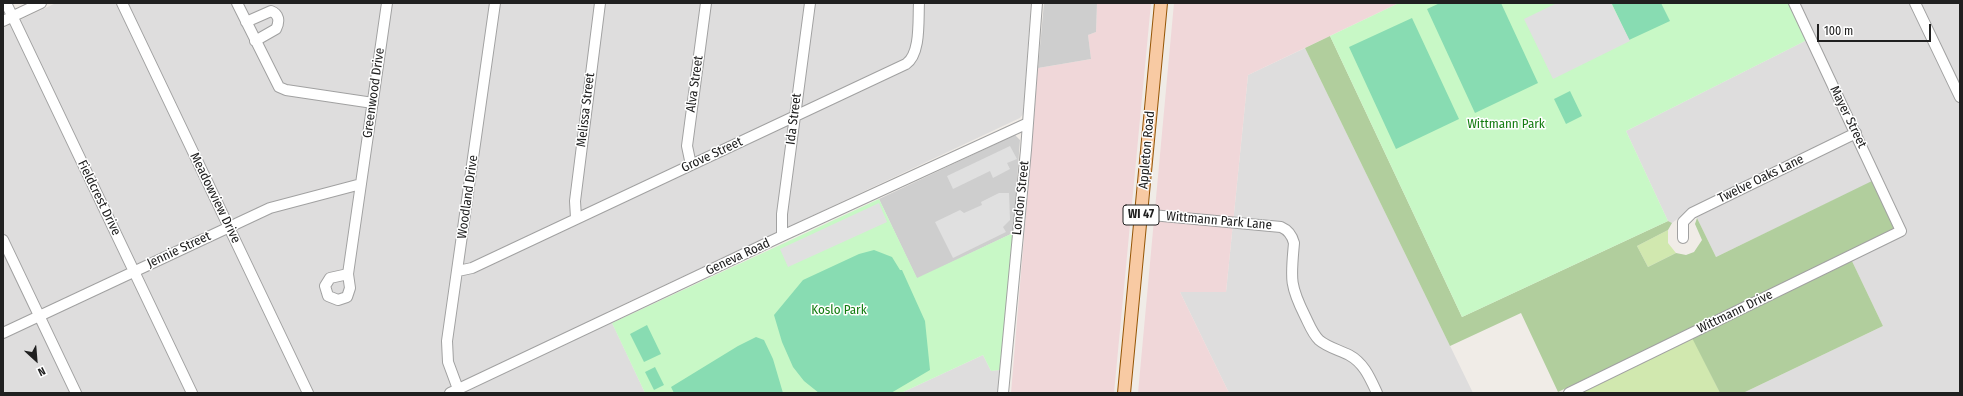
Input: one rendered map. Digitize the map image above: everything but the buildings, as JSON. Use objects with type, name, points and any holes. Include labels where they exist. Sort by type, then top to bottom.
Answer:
[{"type":"main road","name":"Appleton Road","points":[[1124,393],[1161,3]]},
{"type":"street","name":"Fieldcrest Drive","points":[[6,3],[192,393]]},
{"type":"street","points":[[3,21],[41,3]]},
{"type":"street","name":"Meadowview Drive","points":[[122,3],[308,393]]},
{"type":"street","points":[[237,3],[277,86],[282,89],[372,103]]},
{"type":"street","name":"Greenwood Drive","points":[[348,274],[387,3]]},
{"type":"street","name":"Woodland Drive","points":[[454,391],[449,368],[447,348],[495,3]]},
{"type":"street","name":"Melissa Street","points":[[576,218],[574,201],[600,3]]},
{"type":"street","name":"Alva Street","points":[[690,165],[687,146],[706,3]]},
{"type":"street","name":"Ida Street","points":[[782,236],[782,214],[810,3]]},
{"type":"street","name":"Grove Street","points":[[458,271],[472,268],[910,61],[916,50],[919,3]]},
{"type":"street","name":"London Street","points":[[1003,393],[1028,123],[1036,3]]},
{"type":"street","name":"Mayer Street","points":[[1794,3],[1901,231]]},
{"type":"street","points":[[1915,3],[1960,97]]},
{"type":"street","points":[[246,22],[271,11],[277,16],[279,25],[276,29],[255,41]]},
{"type":"street","name":"Geneva Road","points":[[454,391],[782,236],[1028,123]]},
{"type":"street","name":"Twelve Oaks Lane","points":[[1683,238],[1683,222],[1692,213],[1856,133]]},
{"type":"street","name":"Jennie Street","points":[[3,333],[278,204],[361,184]]},
{"type":"street","name":"Wittmann Park Lane","points":[[1141,214],[1281,227],[1286,229],[1290,233],[1294,243],[1291,279],[1292,288],[1312,332],[1327,345],[1349,355],[1357,361],[1369,376],[1377,393]]},
{"type":"street","name":"Wittmann Drive","points":[[1569,393],[1901,231]]},
{"type":"street","points":[[3,240],[76,393]]},
{"type":"shaded area","points":[[56,3],[1031,3],[1023,114],[1020,118],[607,312],[645,393],[3,393],[3,28]]},
{"type":"shaded area","points":[[1044,3],[1097,3],[1096,32],[1088,35],[1091,59],[1038,68]]},
{"type":"shaded area","points":[[1097,3],[1151,3],[1114,393],[1011,393],[1038,68],[1091,59],[1088,35],[1096,32]]},
{"type":"shaded area","points":[[1174,3],[1399,3],[1248,75],[1226,292],[1180,292],[1229,393],[1138,393]]},
{"type":"shaded area","points":[[1557,3],[1611,3],[1630,41],[1553,79],[1524,19]]},
{"type":"shaded area","points":[[1798,3],[1960,3],[1960,393],[1743,393],[1883,326],[1851,259],[1902,237],[1906,232],[1905,227],[1882,177],[1716,257],[1692,208],[1672,223],[1668,221],[1626,131],[1807,40]]},
{"type":"shaded area","points":[[1305,48],[1473,393],[1229,393],[1180,292],[1226,292],[1248,75]]},
{"type":"shaded area","points":[[1015,135],[1020,140],[1013,233],[917,279],[879,199]]},
{"type":"shaded area","points":[[1010,146],[1017,159],[1007,163],[1010,169],[993,178],[990,171],[953,189],[947,176]]},
{"type":"shaded area","points":[[999,193],[1009,193],[1010,220],[1003,227],[1006,232],[953,258],[935,222],[960,210],[964,213],[982,205],[981,202]]},
{"type":"shaded area","points":[[879,203],[887,222],[788,267],[780,249]]},
{"type":"shaded area","points":[[983,355],[991,371],[1000,370],[998,393],[901,393]]},
{"type":"green space","name":"Wittmann Park","points":[[1399,3],[1789,3],[1807,40],[1626,131],[1668,221],[1462,317],[1330,36]]},
{"type":"green space","points":[[1440,3],[1501,3],[1538,83],[1475,113],[1427,9]]},
{"type":"green space","points":[[1661,3],[1670,21],[1629,40],[1612,4]]},
{"type":"green space","points":[[1412,18],[1459,119],[1396,149],[1349,47]]},
{"type":"green space","points":[[1330,36],[1462,317],[1668,221],[1672,223],[1668,230],[1637,246],[1648,267],[1676,253],[1686,255],[1694,252],[1702,240],[1695,224],[1697,218],[1716,257],[1874,180],[1895,228],[1893,231],[1851,259],[1883,326],[1743,393],[1720,393],[1688,330],[1558,392],[1521,313],[1450,346],[1305,48]]},
{"type":"green space","points":[[1570,91],[1582,116],[1566,124],[1554,99]]},
{"type":"green space","name":"Koslo Park","points":[[879,199],[917,278],[1013,233],[1000,370],[991,371],[983,355],[901,393],[645,393],[612,323]]},
{"type":"green space","points":[[1668,230],[1668,243],[1676,253],[1648,267],[1637,246]]},
{"type":"green space","points":[[874,250],[892,257],[900,270],[902,270],[925,321],[930,370],[891,393],[819,393],[804,381],[793,367],[782,342],[774,315],[803,280],[859,254]]},
{"type":"green space","points":[[647,325],[661,354],[644,362],[630,334]]},
{"type":"green space","points":[[756,337],[764,340],[773,359],[783,393],[674,393],[671,387],[738,346]]},
{"type":"green space","points":[[1693,338],[1720,393],[1577,393]]},
{"type":"green space","points":[[655,367],[664,385],[654,390],[645,372]]}]
